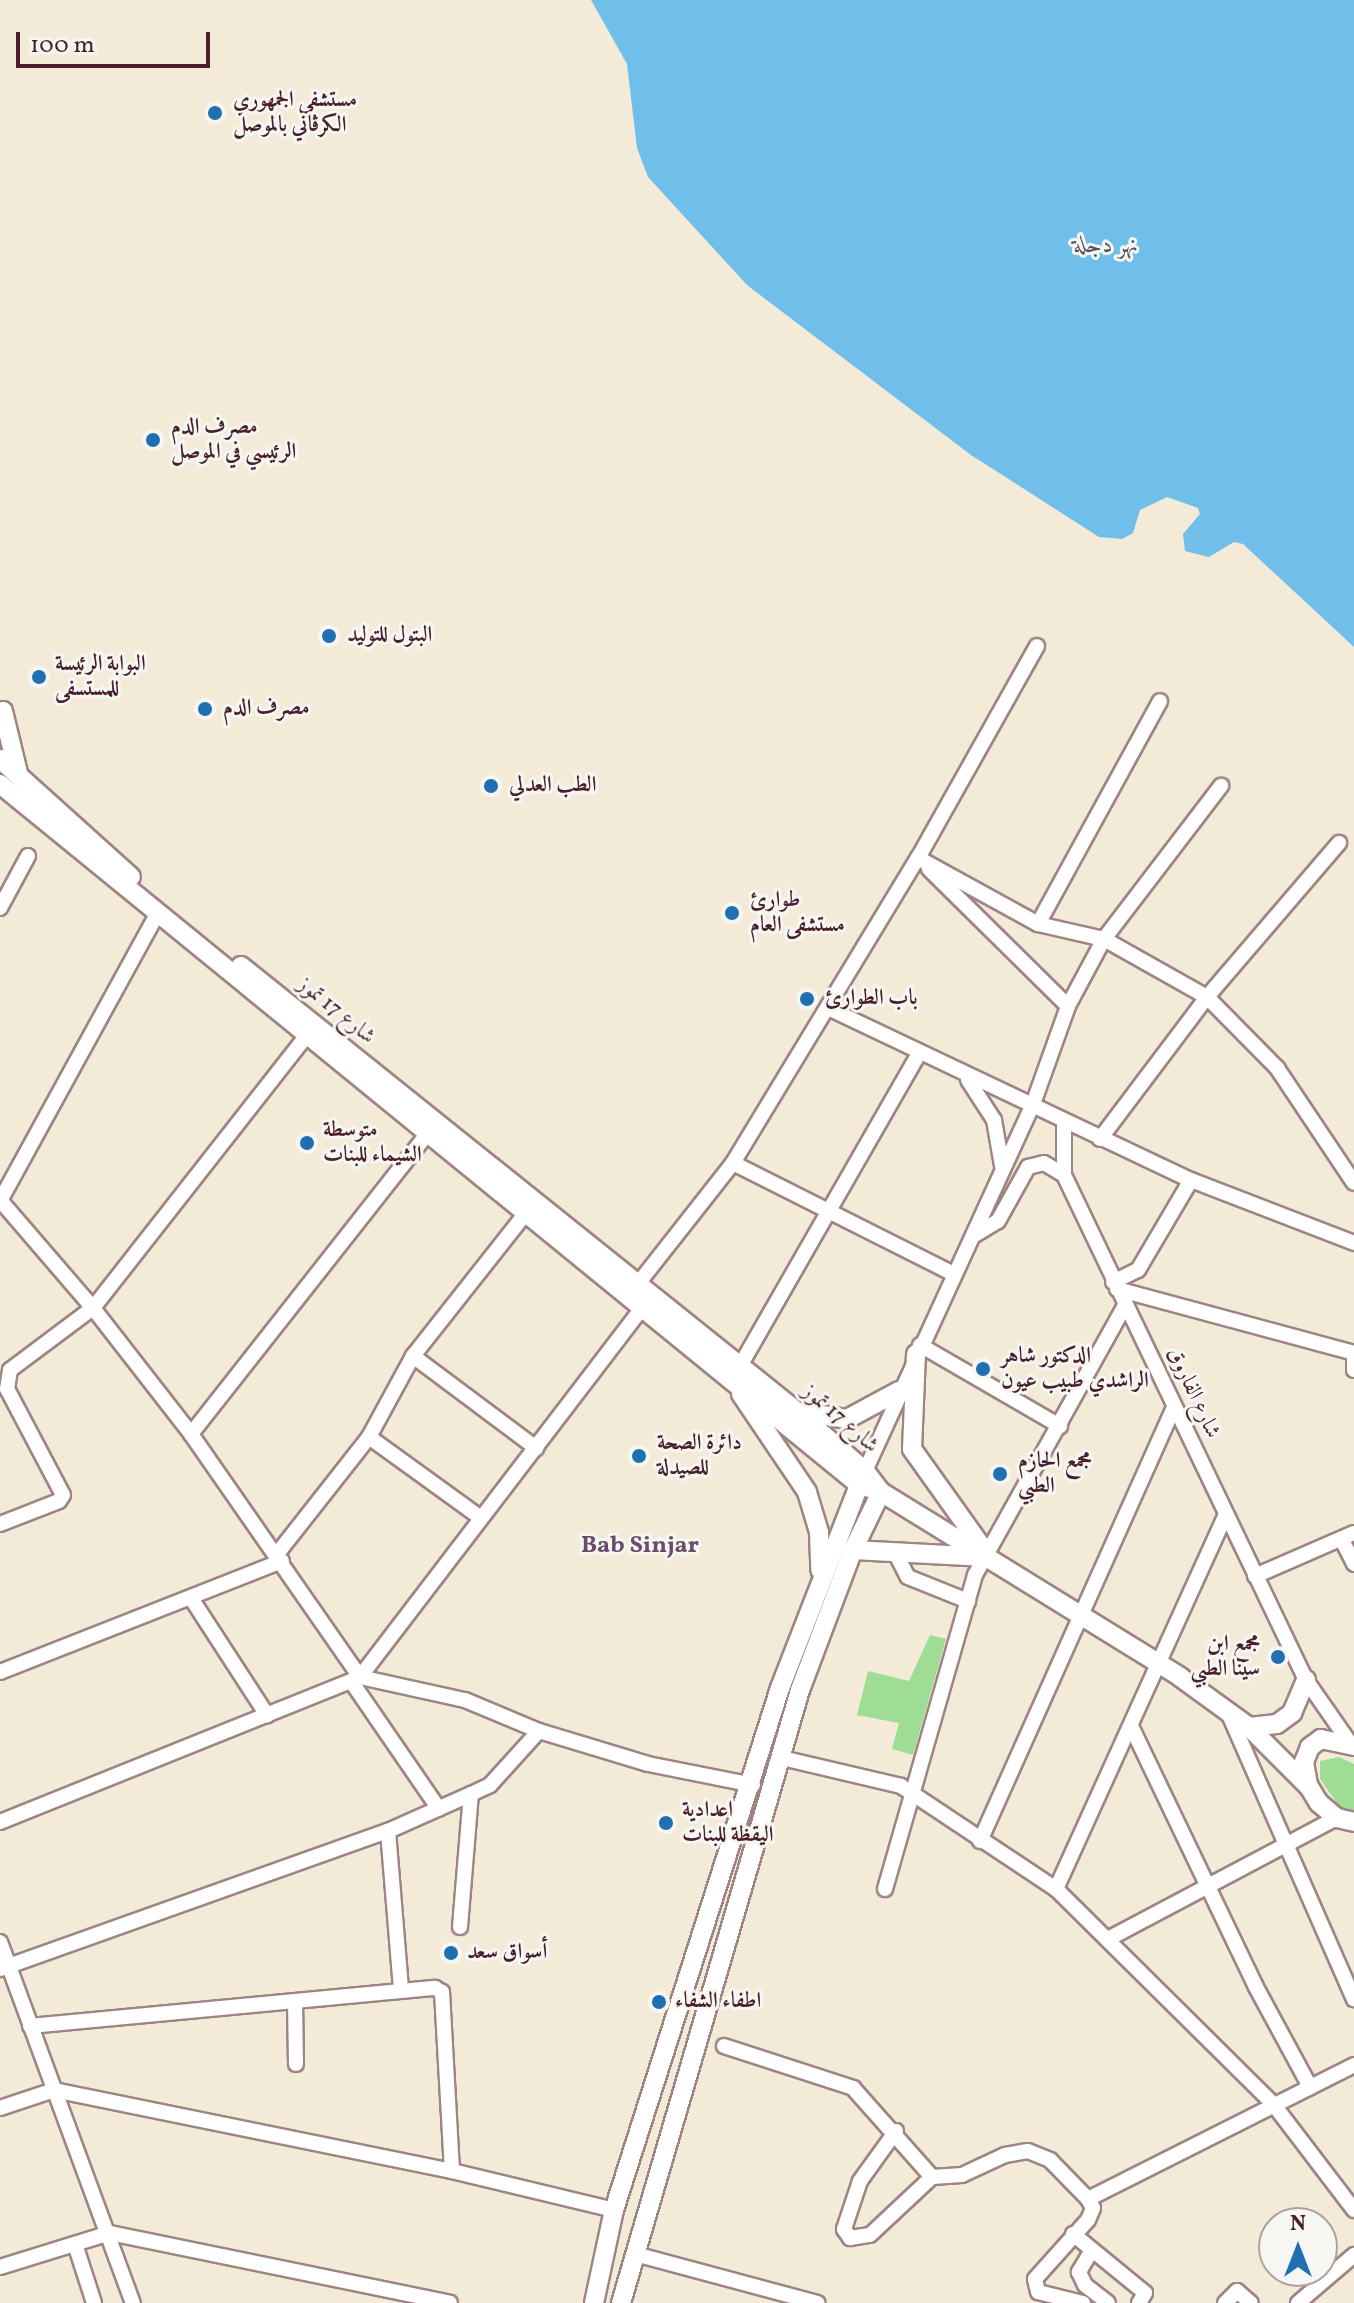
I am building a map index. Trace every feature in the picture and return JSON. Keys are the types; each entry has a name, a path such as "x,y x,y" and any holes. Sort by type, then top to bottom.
{"main road":[{"path":"3,711 19,775"},
{"name":"شارع 17 تموز","path":"0,759 134,880 637,1285 737,1374 861,1477 1157,1661 1249,1727 1309,1787"},
{"name":"شارع 17 تموز","path":"0,784 642,1308 737,1374 790,1406 861,1477"},
{"path":"918,1350 918,1390 910,1440 914,1456 959,1510 989,1558"},
{"path":"737,1374 807,1492 821,1548 819,1587"},
{"path":"790,1406 840,1420 875,1408 899,1391"},
{"path":"594,2303 614,2210 753,1785 800,1628 861,1477"},
{"path":"621,2303 800,1690 853,1550 881,1492"},
{"path":"853,1550 989,1558"},
{"path":"1249,1727 1285,1719 1298,1706 1306,1680"},
{"name":"شارع الفاروق","path":"1309,1787 1304,1762 1310,1747 1326,1738 1352,1744"},
{"path":"1309,1787 1346,1822"},
{"path":"657,2073 685,2082"}],"street":[{"path":"637,1285 733,1163 918,858 1037,646"},
{"path":"1038,924 1160,701"},
{"path":"861,1477 1033,1104 1068,1006 1104,939 1221,786"},
{"path":"1100,1139 1207,997 1339,843"},
{"path":"0,908 28,856"},
{"path":"918,858 1038,924 1104,939 1207,997 1277,1068 1354,1183"},
{"path":"918,858 1068,1006"},
{"path":"158,913 0,1201 93,1308 191,1434 280,1557 439,1809"},
{"path":"828,1008 965,1076 1033,1104 1064,1122 1191,1180 1354,1243"},
{"path":"0,1524 59,1501 63,1495 7,1389 7,1376 93,1308 306,1036"},
{"path":"737,1374 827,1210 919,1053"},
{"path":"965,1076 994,1120 1002,1172"},
{"path":"1064,1122 1064,1175"},
{"path":"191,1434 427,1134"},
{"path":"733,1163 954,1274"},
{"path":"973,1236 998,1221 1028,1167 1044,1163 1064,1175"},
{"name":"شارع الفاروق","path":"1064,1175 1225,1517 1306,1680 1352,1744"},
{"path":"1115,1286 1138,1270 1191,1180"},
{"path":"0,1672 191,1598 280,1557 369,1437 413,1356 525,1214"},
{"path":"1115,1286 1354,1354 1354,1370"},
{"path":"885,1889 975,1575 989,1558 1125,1306"},
{"path":"0,1822 356,1679 642,1308"},
{"path":"918,1350 1060,1426"},
{"path":"413,1356 536,1448"},
{"path":"980,1841 1174,1408"},
{"path":"369,1437 481,1518"},
{"path":"1056,1889 1225,1517"},
{"path":"1255,1576 1348,1536 1354,1564"},
{"path":"895,1552 908,1577 968,1601"},
{"path":"191,1598 267,1715"},
{"path":"356,1679 465,1700 539,1731 648,1764 753,1785"},
{"path":"1227,1710 1354,1999"},
{"path":"1131,1726 1210,1885 1256,1987 1310,2087"},
{"path":"4,1968 388,1831 439,1809 490,1785 539,1731"},
{"path":"782,1758 901,1786 912,1797 1056,1889 1274,2105 1354,2210"},
{"path":"460,1927 471,1794"},
{"path":"1108,1939 1286,1845 1346,1822"},
{"path":"388,1831 401,1989"},
{"path":"0,1942 4,1968 30,2026 110,2233 133,2303"},
{"path":"30,2026 428,1986 442,1992 452,2171"},
{"path":"295,2001 296,2064"},
{"path":"724,2046 853,2088 896,2131 932,2177"},
{"path":"1088,2199 1354,2065"},
{"path":"0,2108 54,2090 452,2171 614,2210"},
{"path":"896,2131 860,2181 844,2229 850,2238 859,2241 870,2235 932,2177 962,2175 1005,2155 1028,2151 1050,2160 1093,2208 1088,2220 1073,2234 1035,2285 1038,2292 1083,2303"},
{"path":"0,2267 110,2233 450,2303"},
{"path":"1073,2234 1145,2293 1139,2303"},
{"path":"75,2244 94,2303"},
{"path":"1092,2250 1079,2272 1085,2285 1108,2303"},
{"path":"635,2254 783,2298 818,2303"},
{"path":"1298,2303 1354,2255"},
{"path":"1225,2303 1237,2291 1251,2303"}],"green space":[{"path":"930,1635 946,1639 913,1755 892,1749 899,1723 857,1715 868,1671 909,1681"},
{"path":"1339,1757 1354,1764 1354,1815 1341,1809 1320,1779 1320,1761"}],"water":[{"name":"نهر دجلة","path":"591,0 1354,0 1354,647 1243,544 1234,542 1209,557 1185,551 1183,534 1200,514 1198,508 1167,497 1140,510 1133,533 1122,539 1099,537 971,455 747,285 648,177 637,148 627,64"}],"place":[{"name":"مستشفى الجمهوري الكرڤاني بالموصل","path":"215,113"},
{"name":"مصرف الدم الرئيسي في الموصل","path":"153,440"},
{"name":"البتول للتوليد","path":"329,636"},
{"name":"البوابة الرئيسة للمستسفى","path":"39,677"},
{"name":"مصرف الدم","path":"205,709"},
{"name":"الطب العدلي","path":"491,786"},
{"name":"طوارئ مستشفى العام","path":"732,913"},
{"name":"باب الطوارئ","path":"807,999"},
{"name":"متوسطة الشيماء للبنات","path":"307,1143"},
{"name":"الدكتور شاهر الراشدي طبيب عيون","path":"983,1369"},
{"name":"دائرة الصحة للصيدلة","path":"639,1456"},
{"name":"مجمع الحازم الطبي","path":"1000,1474"},
{"name":"مجمع ابن سينا الطبي","path":"1278,1657"},
{"name":"اعدادية اليقظة للبنات","path":"666,1823"},
{"name":"أسواق سعد","path":"451,1953"},
{"name":"اطفاء الشفاء","path":"659,2002"}],"district":[{"name":"Bab Sinjar","path":"640,1547"}]}
